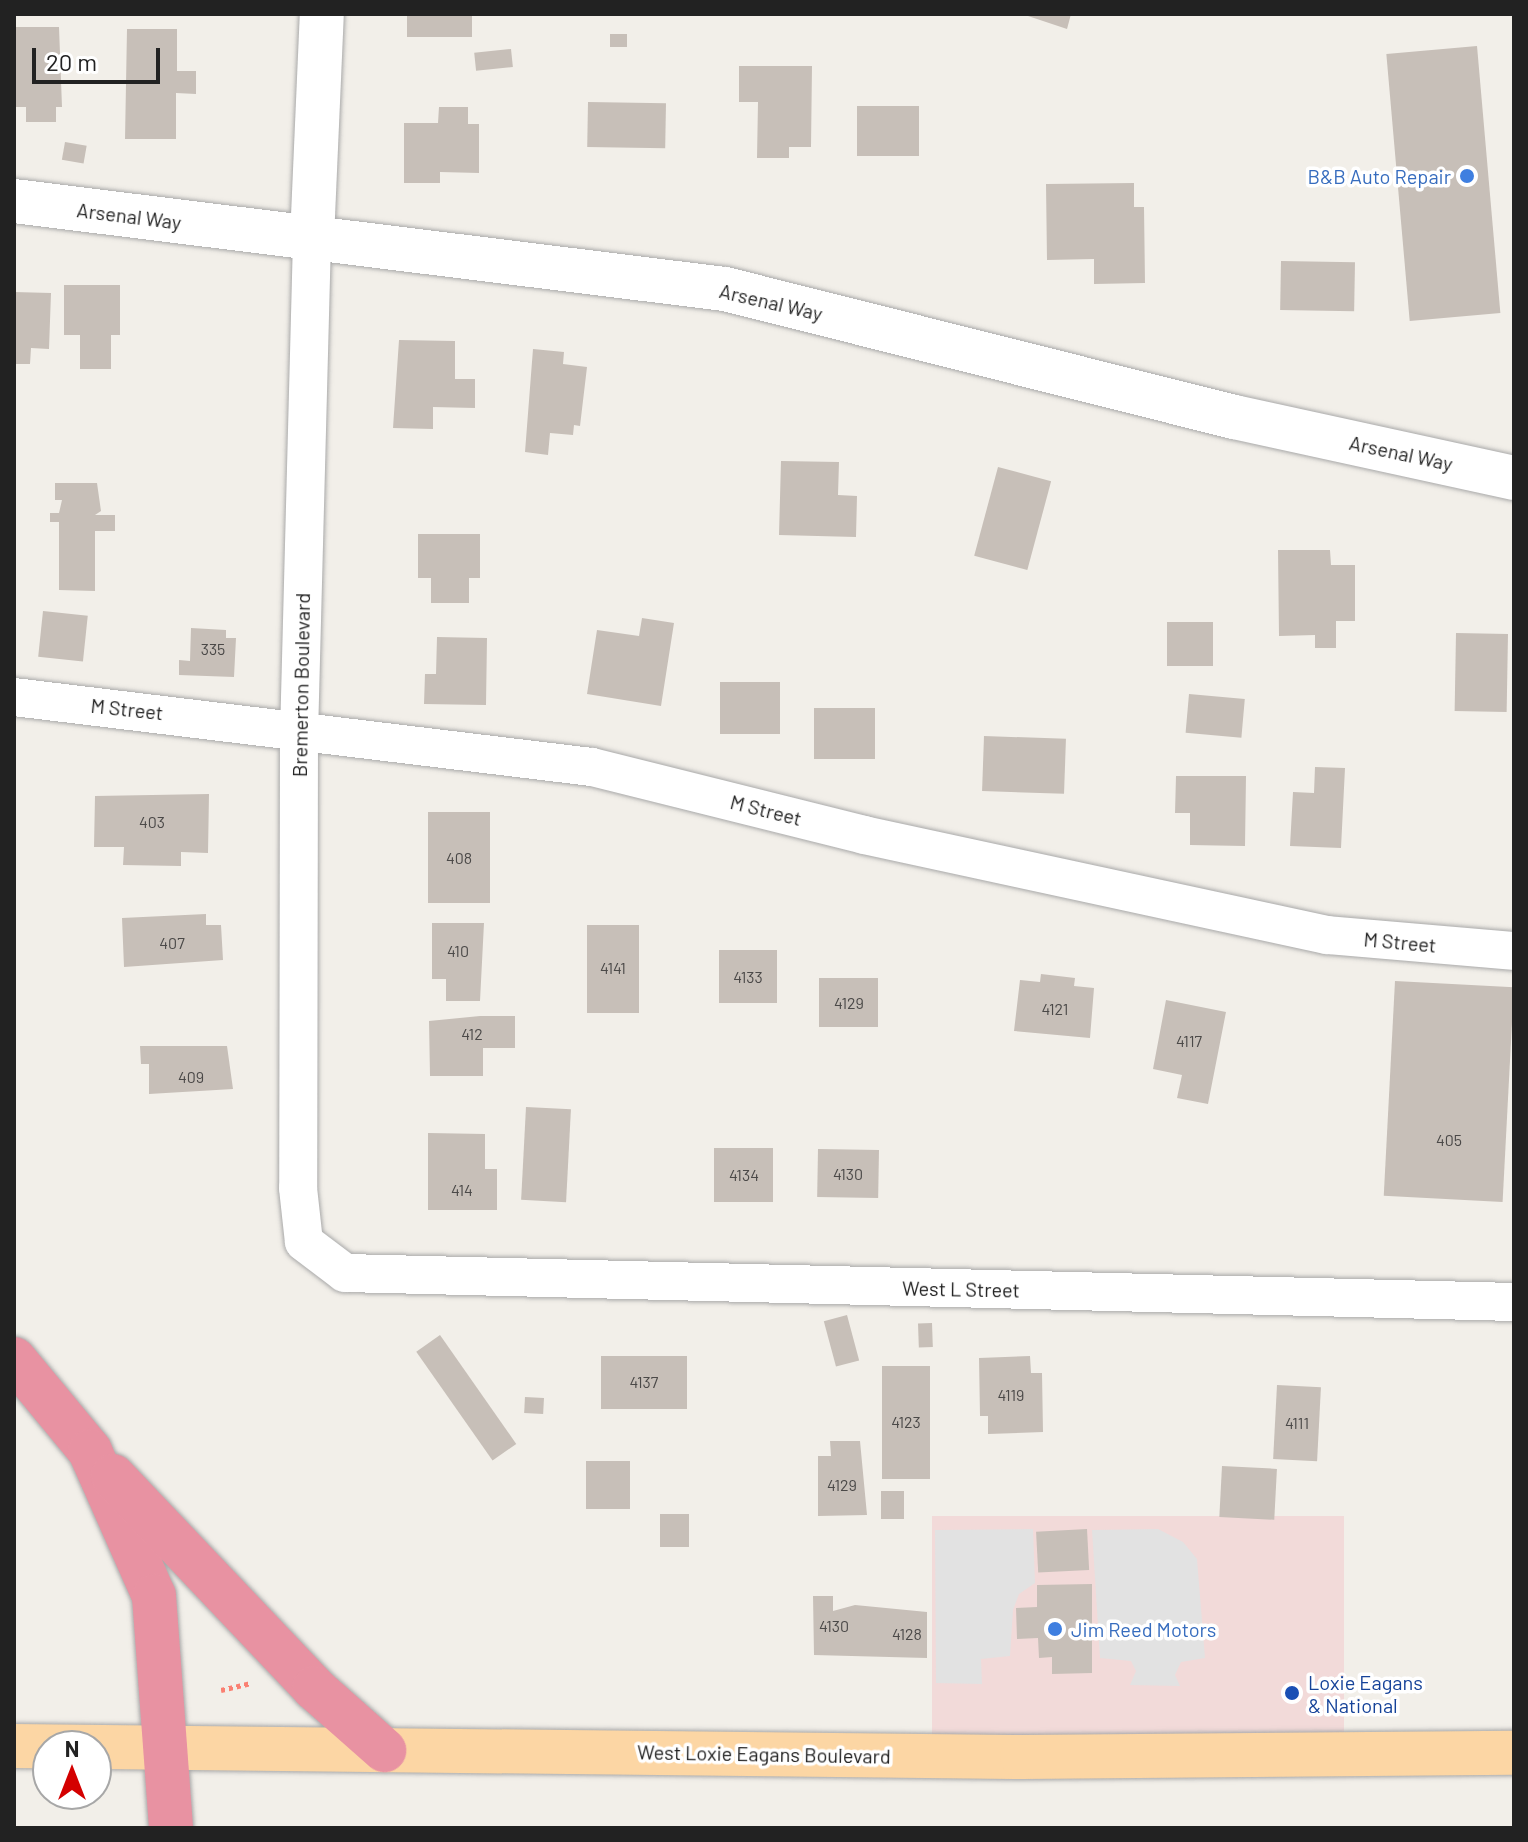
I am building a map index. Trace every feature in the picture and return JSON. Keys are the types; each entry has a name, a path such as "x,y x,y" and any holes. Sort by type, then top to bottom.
{"highway":[{"path":"14,1359 90,1451 314,1688 384,1750"},
{"path":"90,1451 154,1596 171,1828"}],"main road":[{"name":"West Loxie Eagans Boulevard","path":"14,1746 1022,1757 1514,1753"}],"street":[{"name":"Bremerton Boulevard","path":"322,14 312,239 299,731 298,1188 304,1242 345,1273 408,1275"},
{"name":"Arsenal Way","path":"14,201 725,289 1234,417 1514,478"},
{"name":"M Street","path":"14,697 592,767 864,835 1327,935 1514,951"},
{"name":"West L Street","path":"408,1275 1514,1302"}],"path":[{"path":"221,1690 263,1680"}],"shaded area":[{"path":"932,1516 1344,1516 1344,1739 932,1739"},
{"path":"1033,1529 1035,1583 1019,1594 1013,1610 1010,1656 981,1659 982,1684 936,1683 935,1530"},
{"path":"1158,1529 1183,1542 1197,1559 1205,1658 1181,1662 1175,1675 1180,1686 1130,1685 1136,1671 1131,1661 1100,1658 1092,1530"}],"building":[{"path":"407,14 472,14 472,37 407,37"},
{"path":"1022,14 1071,14 1067,29"},
{"path":"15,27 59,27 62,107 56,107 56,122 26,122 26,107 14,107"},
{"path":"127,29 177,29 177,71 196,71 196,94 176,93 176,139 125,139"},
{"path":"610,34 627,34 627,47 610,47"},
{"path":"1477,46 1500,313 1410,321 1386,54"},
{"path":"511,49 513,67 476,71 474,53"},
{"path":"739,66 812,66 811,147 789,147 789,158 757,158 758,102 739,102"},
{"path":"588,102 666,103 665,148 587,147"},
{"path":"857,106 919,106 919,156 857,156"},
{"path":"439,107 468,107 468,124 479,124 479,173 440,172 440,183 404,183 404,123 438,123"},
{"path":"65,142 87,146 84,164 62,160"},
{"path":"1134,183 1134,207 1144,207 1145,283 1094,284 1094,259 1047,260 1046,184"},
{"path":"1281,261 1355,262 1354,311 1280,310"},
{"path":"64,285 120,285 120,335 111,335 111,369 80,369 80,335 64,335"},
{"path":"14,292 51,293 49,349 31,348 30,364 14,364"},
{"path":"399,340 455,341 455,379 475,379 475,408 433,407 433,429 393,428"},
{"path":"533,349 564,352 563,364 587,367 580,426 574,425 573,435 550,433 548,455 525,452"},
{"path":"781,461 839,462 838,495 857,496 856,537 779,535"},
{"path":"998,467 1051,481 1027,570 974,556"},
{"path":"55,483 97,483 101,511 95,515 115,515 115,531 95,531 95,591 59,590 59,522 50,522 50,513 59,513 62,500 55,500"},
{"path":"418,534 480,534 480,578 469,578 469,603 431,603 431,578 418,578"},
{"path":"1278,550 1330,550 1331,565 1355,565 1355,621 1336,621 1336,648 1315,648 1315,635 1279,636"},
{"path":"43,611 88,616 83,661 38,657"},
{"path":"642,618 674,623 661,706 587,694 597,630 639,636"},
{"path":"1167,622 1213,622 1213,666 1167,666"},
{"path":"191,628 226,630 226,638 236,638 234,677 179,675 179,660 190,661"},
{"path":"1456,633 1508,634 1507,712 1455,711"},
{"path":"437,637 487,638 486,705 424,704 425,674 436,674"},
{"path":"720,682 780,682 780,734 720,734"},
{"path":"1189,694 1245,699 1241,738 1186,733"},
{"path":"814,708 875,708 875,759 814,759"},
{"path":"984,736 1066,739 1064,794 982,791"},
{"path":"1315,767 1345,768 1341,848 1290,846 1293,792 1314,793"},
{"path":"1176,776 1246,776 1245,846 1190,845 1190,813 1175,813"},
{"path":"209,794 208,853 181,852 181,866 123,865 124,847 94,847 95,796"},
{"path":"428,812 490,812 490,903 428,903"},
{"path":"206,914 206,925 221,925 223,960 124,967 122,918"},
{"path":"432,923 484,923 480,1001 446,1001 446,979 432,979"},
{"path":"587,925 639,925 639,1013 587,1013"},
{"path":"719,950 777,950 777,1003 719,1003"},
{"path":"1041,974 1075,978 1074,986 1094,988 1090,1038 1014,1031 1020,980 1040,982"},
{"path":"819,978 878,978 878,1027 819,1027"},
{"path":"1395,981 1514,987 1503,1202 1384,1196"},
{"path":"1166,1000 1226,1012 1208,1104 1177,1098 1182,1075 1153,1069"},
{"path":"515,1016 515,1048 483,1048 483,1076 430,1076 429,1021"},
{"path":"140,1046 227,1046 233,1089 149,1094 149,1064 141,1064"},
{"path":"526,1107 571,1109 566,1202 521,1200"},
{"path":"428,1133 485,1134 485,1169 497,1169 497,1210 428,1210"},
{"path":"714,1148 773,1148 773,1202 714,1202"},
{"path":"818,1149 879,1150 878,1198 817,1197"},
{"path":"847,1315 859,1360 836,1367 824,1321"},
{"path":"918,1323 932,1323 933,1347 919,1347"},
{"path":"440,1335 516,1444 493,1461 416,1352"},
{"path":"601,1356 687,1356 687,1409 601,1409"},
{"path":"1030,1356 1031,1373 1042,1373 1043,1432 988,1434 988,1416 980,1416 979,1358"},
{"path":"882,1366 930,1366 930,1479 882,1479"},
{"path":"1277,1385 1321,1387 1317,1461 1273,1459"},
{"path":"525,1397 544,1398 543,1414 524,1413"},
{"path":"830,1441 860,1441 867,1515 818,1516 818,1456 831,1456"},
{"path":"586,1461 630,1461 630,1509 586,1509"},
{"path":"1222,1466 1277,1469 1274,1520 1219,1517"},
{"path":"881,1491 904,1491 904,1519 881,1519"},
{"path":"660,1514 689,1514 689,1547 660,1547"},
{"path":"1087,1529 1089,1570 1038,1573 1036,1532"},
{"path":"1092,1584 1092,1673 1052,1674 1052,1657 1039,1658 1038,1638 1017,1639 1016,1608 1037,1607 1037,1585"},
{"path":"813,1596 833,1596 833,1611 855,1605 927,1612 927,1658 814,1655"}],"place":[{"name":"B&B Auto Repair","path":"1467,176"},
{"name":"Jim Reed Motors","path":"1055,1629"},
{"name":"Loxie Eagans & National","path":"1292,1693"}]}
